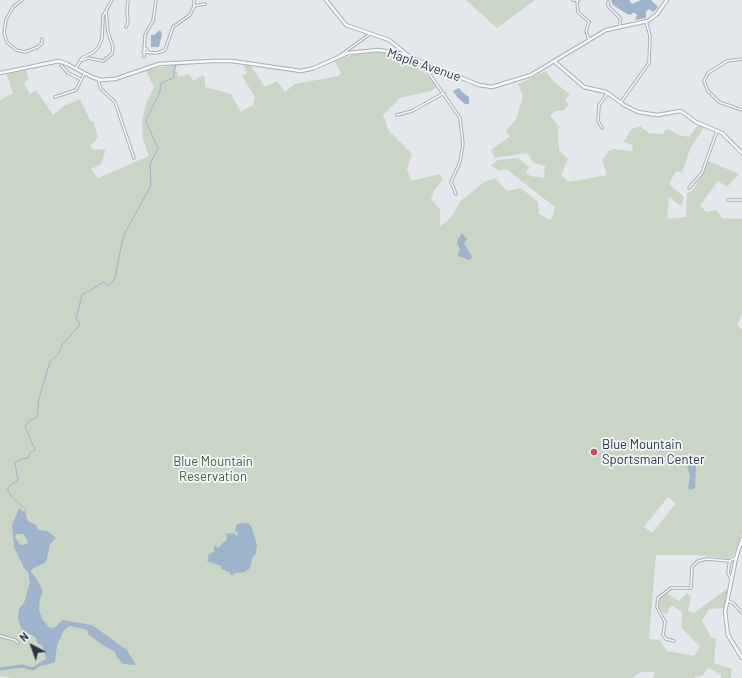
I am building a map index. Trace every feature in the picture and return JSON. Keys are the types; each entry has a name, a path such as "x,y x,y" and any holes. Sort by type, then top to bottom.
{"street":[{"path":"22,0 13,7 6,20 4,33 7,42 16,50 26,52 38,47 42,43 42,39"},
{"path":"76,69 82,58 94,52 99,46 102,38 102,19 112,0"},
{"path":"126,27 128,22 128,0"},
{"path":"144,57 143,52 146,32 153,21 156,0"},
{"path":"143,52 157,53 165,50 173,27 189,16 194,6 194,0"},
{"path":"326,0 344,23 393,42 428,72 458,112 461,121 463,142 460,162 451,182 456,194"},
{"path":"573,0 578,1 578,12 589,22 586,34 589,40"},
{"name":"Maple Avenue","path":"0,73 56,61 63,62 84,74 98,79 114,79 159,64 212,61 232,61 301,72 353,52 386,50 487,87 498,86 525,77 555,62 606,30 646,21 657,14 667,0"},
{"path":"608,2 608,6 620,18 620,26"},
{"path":"194,6 205,4"},
{"path":"80,61 91,58 103,61 112,54 113,48 108,32 106,11"},
{"path":"620,102 649,64 650,36 646,21"},
{"path":"338,57 370,34"},
{"path":"144,47 150,53"},
{"path":"742,59 727,61 712,69 705,76 704,82 708,91 719,102 742,110"},
{"path":"555,62 584,87 600,89 638,112 653,115 681,111 696,122 725,136 742,153"},
{"path":"61,65 68,73 81,79"},
{"path":"55,97 76,90 84,74"},
{"path":"98,79 101,89 115,102 125,136 134,158"},
{"path":"397,115 412,111 444,93"},
{"path":"602,128 598,121 599,105 608,93"},
{"path":"689,188 702,173 717,131"},
{"path":"728,200 742,200"},
{"path":"742,539 731,578 725,612 727,631 742,658"},
{"path":"674,641 666,639 663,636 666,622 657,607 658,598 672,588 691,588 692,567 698,560 707,559 730,561 736,558"},
{"path":"730,561 728,573 731,578"},
{"path":"726,600 733,603 742,613"},
{"path":"0,636 15,640 18,643"}],"green space":[{"path":"466,0 535,0 497,28"},
{"name":"Blue Mountain Reservation","path":"374,52 401,56 430,77 438,86 431,91 400,98 383,115 389,131 412,154 407,169 411,181 440,174 443,179 434,191 431,199 440,209 440,226 451,218 460,202 484,182 495,178 507,191 521,188 538,202 539,214 551,220 555,207 506,169 499,171 491,165 498,160 518,158 529,167 526,172 530,176 544,178 545,166 534,163 527,153 495,158 491,150 510,136 506,131 516,119 523,96 518,84 546,71 554,82 570,94 565,100 569,104 563,111 555,111 550,116 560,128 556,127 558,129 559,150 568,159 561,175 569,182 607,175 602,160 609,151 614,149 632,151 633,145 623,142 632,129 640,126 649,133 664,134 664,130 669,129 678,135 689,137 698,125 704,127 690,149 682,173 676,171 669,184 684,197 681,206 669,197 667,217 669,219 686,217 687,193 692,191 701,177 708,161 739,174 727,187 718,181 700,206 707,212 716,210 722,218 742,219 742,315 737,324 742,330 742,533 733,556 729,559 697,555 656,555 649,639 660,640 667,651 694,656 700,647 681,627 682,612 671,605 667,614 661,611 659,600 667,593 679,601 687,593 691,597 688,611 694,613 728,588 724,608 709,609 702,621 711,637 716,639 714,663 732,669 731,678 721,678 721,674 708,668 702,676 696,676 694,678 653,678 655,672 640,672 633,678 11,678 0,676 0,100 13,93 6,73 25,69 29,79 24,83 30,94 36,90 53,115 64,106 80,99 91,122 93,120 98,137 90,146 93,150 106,149 101,164 91,169 98,178 149,156 143,140 142,121 146,103 154,87 145,69 177,65 175,72 178,72 178,77 189,74 193,81 202,75 205,78 205,87 231,94 241,112 253,105 255,97 242,76 247,73 244,66 250,65 265,87 277,81 285,92 295,84 338,76 341,73 334,60 357,54","holes":["668,497 676,503 652,533 644,527"]}],"water":[{"path":"611,0 629,0 632,4 641,0 651,0 658,7 653,12 649,9 646,11 646,18 635,20 637,15 635,13 632,13 631,15 627,14 613,5"},
{"path":"160,30 162,34 159,47 151,47 151,35 154,35"},
{"path":"459,88 469,97 469,104 465,104 453,91"},
{"path":"462,233 467,239 464,243 472,258 469,260 458,256 460,249 457,243"},
{"path":"690,464 696,466 695,488 690,490 688,488 690,476 687,466"},
{"path":"19,508 24,512 28,521 36,525 38,530 47,531 56,538 50,544 46,562 32,569 31,572 37,579 43,592 40,598 39,609 42,619 50,628 56,627 62,620 92,625 127,650 136,665 123,664 116,656 115,652 88,634 87,630 70,626 64,630 57,645 55,662 42,666 41,662 46,659 42,645 38,644 35,637 22,630 18,619 19,609 24,603 30,582 28,572 24,568 14,547 12,525","holes":["16,534 23,534 28,541 27,544 20,545 15,537"]},
{"path":"248,523 251,526 257,545 256,553 253,557 250,568 245,572 235,573 232,576 229,572 221,569 221,566 207,561 209,554 214,552 214,545 218,548 227,539 226,534 233,533 237,536 238,532 235,531 237,524"}],"waterway":[{"path":"26,519 25,509 11,496 8,491 8,487 18,480 15,463 21,459 28,458 30,453 35,450 25,426 29,421 37,417 39,398 50,362 59,353 62,345 80,325 76,318 82,295 104,282 109,286 115,278 123,237 151,185 150,164 158,149 146,121 160,91 161,83 173,78 176,63"},
{"path":"0,669 22,666 33,669 42,663"}],"place":[{"name":"Blue Mountain Sportsman Center","path":"594,452"}]}
